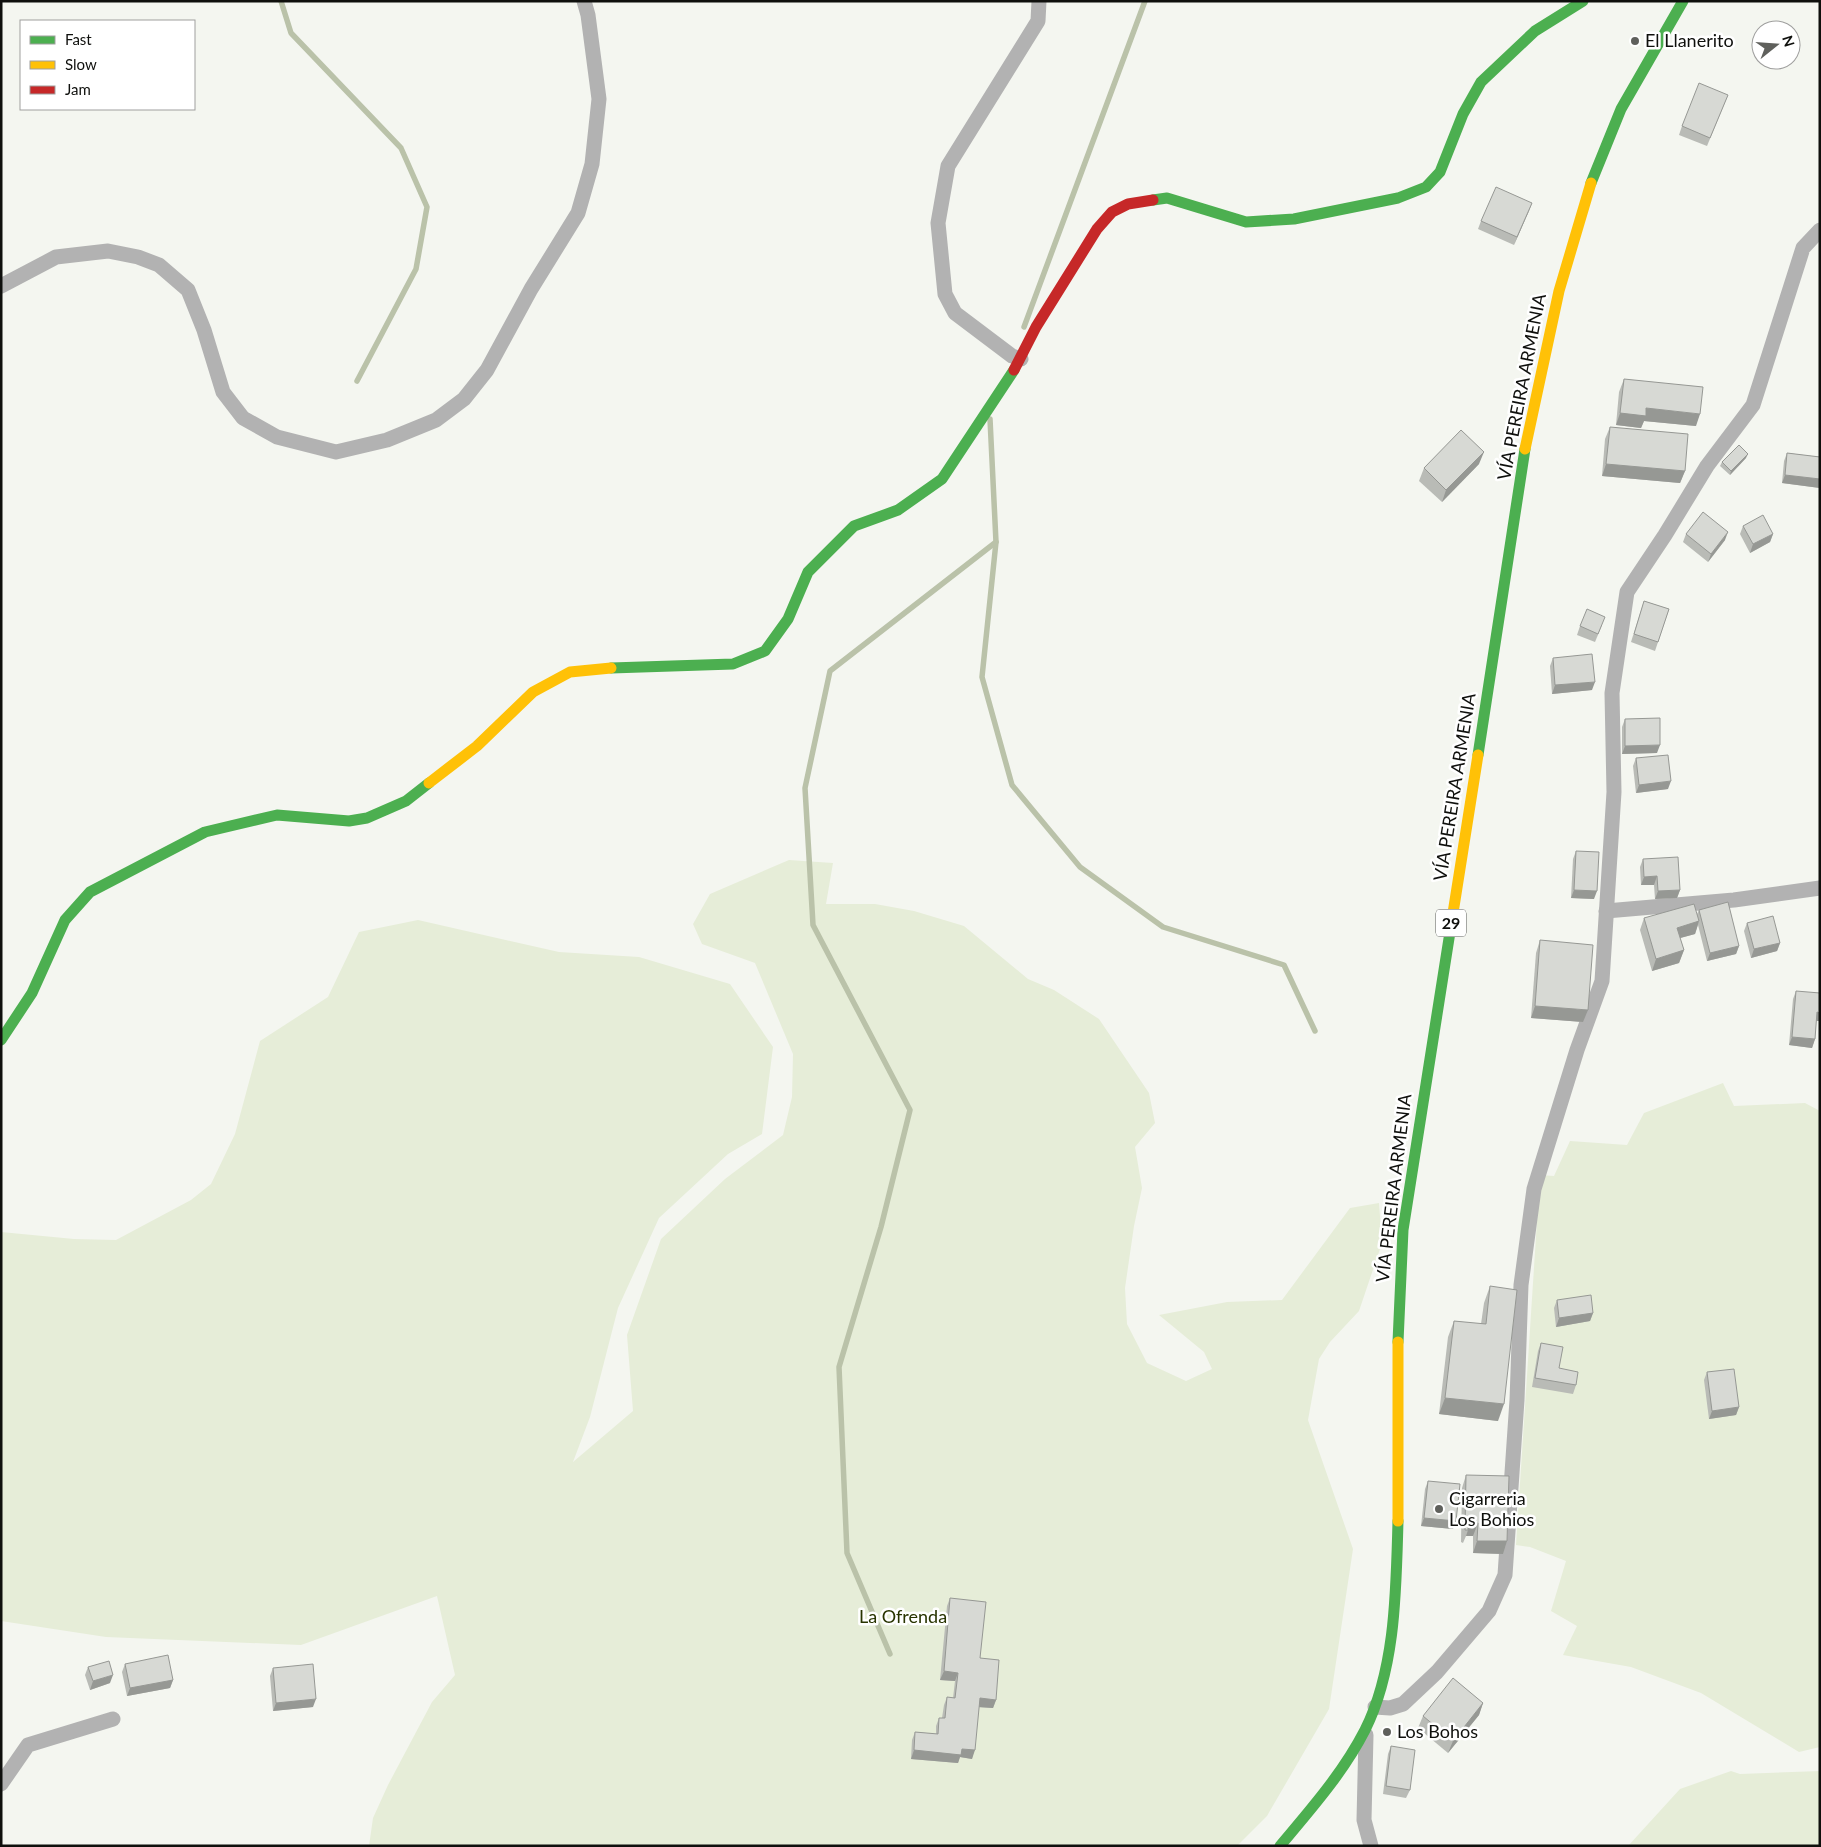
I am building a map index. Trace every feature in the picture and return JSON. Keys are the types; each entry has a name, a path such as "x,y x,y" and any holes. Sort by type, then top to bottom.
{"street":[{"path":"1,286 56,257 108,251 138,257 159,265 188,290 204,330 223,392 243,418 277,437 336,452 387,440 436,420 464,399 487,370 531,289 578,213 592,164 599,99 588,16 584,1"},
{"path":"1021,359 1012,356 955,313 945,294 938,222 948,166 1038,21 1039,1"},
{"path":"1,1040 32,994 64,920 90,892 205,832 277,815 349,820 367,818 406,801 477,746 533,692 570,672 623,667 734,664 764,651 788,619 808,572 854,526 898,510 942,479 1021,359 1036,327 1096,229 1112,212 1128,204 1167,198 1246,222 1294,219 1398,198 1426,186 1440,172 1463,114 1481,82 1535,31 1583,1"},
{"name":"VÍA PEREIRA ARMENIA","path":"1280,1846 1331,1784 1366,1728 1375,1707 1389,1644 1396,1566 1397,1305 1403,1230 1513,527 1541,363 1568,257 1605,144 1641,71 1683,1"},
{"path":"1375,1707 1390,1708 1403,1704 1437,1672 1489,1611 1505,1575 1521,1285 1534,1189 1602,981 1614,792 1612,693 1627,592 1665,535 1707,466 1753,405 1803,248 1820,230"},
{"path":"1606,911 1734,900 1820,888"},
{"path":"1,1784 28,1745 113,1719"},
{"path":"1366,1728 1364,1820 1371,1846"}],"green space":[{"name":"La Ofrenda","path":"789,860 833,863 826,904 875,904 914,911 964,926 1028,979 1054,990 1099,1019 1149,1093 1155,1123 1135,1147 1142,1188 1134,1226 1125,1288 1127,1324 1147,1363 1186,1381 1212,1369 1204,1352 1159,1315 1227,1302 1282,1300 1350,1208 1379,1203 1382,1243 1359,1311 1330,1342 1319,1359 1308,1420 1353,1549 1329,1709 1267,1816 1237,1846 369,1846 373,1818 388,1785 432,1702 455,1675 437,1596 301,1645 106,1637 1,1621 1,1232 74,1239 116,1240 191,1200 211,1184 235,1134 260,1041 328,997 359,932 418,920 559,952 639,957 730,984 773,1047 762,1134 728,1154 659,1218 618,1308 590,1417 573,1462 633,1411 627,1335 661,1239 725,1179 783,1135 792,1097 793,1054 755,963 702,944 693,924 710,894"},
{"path":"1723,1083 1734,1106 1805,1103 1820,1111 1820,1747 1799,1752 1701,1693 1631,1667 1563,1655 1577,1626 1551,1611 1566,1561 1530,1547 1516,1545 1540,1175 1554,1176 1570,1141 1627,1145 1644,1113"},
{"path":"1731,1771 1740,1774 1820,1771 1820,1846 1628,1846 1680,1789"}],"building":[{"path":"1699,83 1728,95 1710,138 1682,126"},
{"path":"1496,187 1532,203 1517,237 1481,221"},
{"path":"1624,379 1703,387 1700,414 1646,408 1646,416 1620,413"},
{"path":"1610,427 1688,434 1685,471 1606,464"},
{"path":"1461,430 1484,452 1446,490 1424,468"},
{"path":"1739,445 1748,454 1731,471 1722,462"},
{"path":"1787,453 1820,457 1820,479 1785,475"},
{"path":"1703,512 1728,532 1711,554 1686,534"},
{"path":"1763,515 1773,534 1753,544 1743,526"},
{"path":"1644,601 1669,609 1658,642 1634,634"},
{"path":"1587,609 1605,617 1598,634 1580,626"},
{"path":"1592,654 1595,682 1555,685 1553,658"},
{"path":"1660,718 1660,745 1625,746 1625,719"},
{"path":"1668,755 1671,781 1639,785 1636,758"},
{"path":"1576,851 1599,852 1597,891 1574,890"},
{"path":"1678,857 1680,890 1658,891 1657,876 1644,877 1643,859"},
{"path":"1728,902 1739,946 1710,953 1699,910"},
{"path":"1694,904 1699,921 1677,928 1684,950 1656,959 1644,918"},
{"path":"1773,916 1780,943 1754,949 1747,923"},
{"path":"1540,940 1593,945 1588,1010 1535,1006"},
{"path":"1796,991 1820,993 1820,1013 1817,1012 1815,1039 1792,1037"},
{"path":"1490,1286 1517,1290 1504,1404 1445,1398 1454,1321 1486,1324"},
{"path":"1591,1295 1593,1313 1559,1318 1557,1300"},
{"path":"1541,1343 1563,1347 1559,1368 1578,1372 1576,1385 1535,1378"},
{"path":"1734,1369 1739,1407 1712,1411 1707,1372"},
{"path":"1466,1475 1509,1476 1507,1541 1477,1541 1478,1523 1468,1523 1468,1530 1465,1530"},
{"name":"Cigarreria Los Bohios","path":"1428,1481 1460,1484 1456,1521 1424,1518"},
{"path":"950,1598 986,1602 980,1658 999,1660 996,1700 980,1698 975,1750 962,1749 961,1755 914,1750 915,1732 938,1734 939,1718 945,1718 947,1697 955,1698 958,1673 944,1671"},
{"path":"168,1655 173,1680 130,1688 125,1664"},
{"path":"109,1661 113,1675 93,1681 88,1667"},
{"path":"313,1664 316,1699 276,1703 273,1668"},
{"path":"1453,1678 1483,1703 1453,1741 1423,1716"},
{"path":"1391,1746 1415,1750 1410,1790 1386,1786"}],"waterway":[{"path":"281,1 291,33 401,148 427,207 416,269 357,381"},
{"path":"1024,327 1145,1"},
{"path":"990,419 996,542 982,677 1012,785 1080,867 1163,927 1284,965 1315,1031"},
{"path":"890,1654 847,1553 839,1367 881,1227 910,1110 813,925 805,788 830,671 996,542"}],"traffic: fast":[{"path":"1153,200 1167,198 1246,222 1294,219 1398,198 1426,187 1440,172 1463,114 1481,82 1535,31 1583,1"},
{"path":"1591,183 1621,109 1683,1"},
{"path":"611,668 733,664 765,651 788,619 808,572 854,526 898,510 942,479 1014,370"},
{"path":"1478,755 1525,449"},
{"path":"1,1040 32,993 65,920 90,892 205,832 277,815 349,821 367,818 406,801 429,783"},
{"path":"1398,1342 1403,1230 1453,913"},
{"path":"1280,1846 1347,1761 1365,1730 1375,1706 1389,1655 1395,1601 1398,1521"}],"traffic: slow":[{"path":"1525,449 1559,291 1591,183"},
{"path":"429,783 477,746 533,692 570,672 611,668"},
{"path":"1453,913 1478,755"},
{"path":"1398,1342 1398,1521"}],"traffic: jam":[{"path":"1014,370 1036,327 1097,229 1112,212 1128,204 1153,200"}],"place":[{"name":"El Llanerito","path":"1635,41"},
{"name":"Cigarreria Los Bohios","path":"1439,1509"},
{"name":"Los Bohos","path":"1387,1732"}]}
